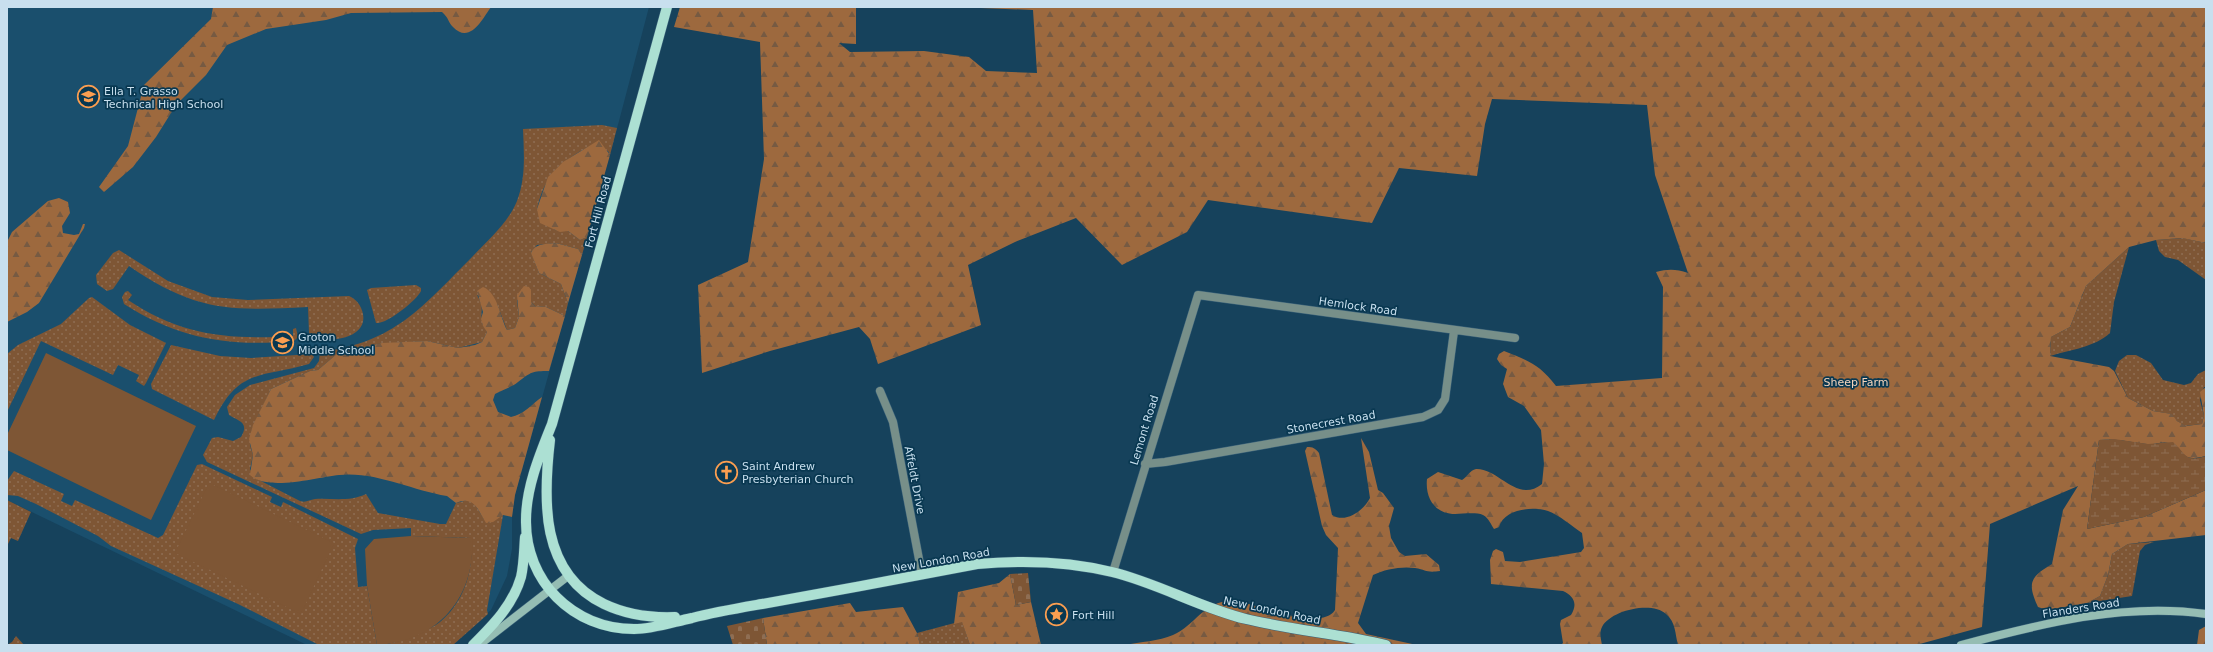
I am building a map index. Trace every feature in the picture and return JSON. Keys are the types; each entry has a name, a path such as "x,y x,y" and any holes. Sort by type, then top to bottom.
{"main road":[{"name":"Fort Hill Road","path":"667,7 552,424 536,467 526,521 533,559 539,574 550,590 562,604 598,624 614,628 647,628 708,614"},
{"name":"Fort Hill Road","path":"552,424 546,470 546,510 554,545 568,576 582,591 624,612 659,618 708,614"},
{"path":"473,645 501,615 518,586 522,570 526,521"},
{"name":"New London Road","path":"708,614 977,564 1006,562 1079,565 1113,572 1216,610 1246,619 1386,645"}],"street":[{"name":"Hemlock Road","path":"1198,295 1454,331 1515,338"},
{"name":"Lemont Road","path":"1113,572 1198,295"},
{"name":"Stonecrest Road","path":"1145,464 1172,461 1423,417 1438,410 1445,399 1454,331"},
{"name":"Affeldt Drive","path":"880,391 893,422 922,575"},
{"path":"479,645 568,576"},
{"name":"Flanders Road","path":"1961,645 2064,620 2121,613 2160,611 2206,614"}],"shaded area":[{"name":"Groton Middle School","path":"7,7 649,7 619,121 515,495 512,517 512,549 507,576 491,610 452,645 307,645 9,501 7,506"}],"green space":[{"path":"213,7 491,7 475,28 465,33 459,32 453,27 442,12 351,13 326,20 266,29 227,45 206,75 176,105 156,137 133,167 104,192 99,187 128,146 144,85 211,19"},
{"name":"Sheep Farm","path":"680,7 856,7 856,44 839,43 850,52 924,51 969,57 986,71 1037,73 1033,10 956,7 2206,7 2206,243 2182,238 2156,240 2129,247 2086,286 2070,327 2051,337 2050,356 2109,367 2114,371 2128,398 2153,411 2172,414 2177,421 2186,426 2202,424 2204,416 2200,392 2206,387 2205,456 2190,458 2182,453 2174,444 2150,444 2117,440 2099,440 2087,529 2144,517 2206,490 2206,535 2128,544 2112,554 2108,575 2100,596 2087,603 2047,610 2038,607 2032,592 2033,581 2039,573 2052,564 2063,510 2078,486 1990,524 1982,627 1916,645 1678,645 1675,628 1669,617 1660,610 1642,608 1623,612 1607,621 1602,627 1600,636 1602,645 1561,645 1563,643 1560,624 1561,620 1571,615 1574,607 1574,601 1570,595 1563,591 1491,584 1490,560 1493,551 1496,549 1503,552 1505,561 1520,562 1581,552 1584,548 1582,533 1557,515 1542,510 1519,510 1507,516 1499,527 1494,529 1483,515 1473,513 1455,514 1442,511 1433,504 1430,498 1427,479 1438,472 1462,480 1476,469 1484,470 1516,488 1524,490 1533,489 1542,484 1544,464 1541,430 1524,406 1508,397 1503,384 1507,369 1501,365 1497,359 1499,354 1504,351 1539,368 1556,386 1662,378 1663,287 1656,272 1672,270 1688,273 1655,175 1647,105 1492,99 1485,124 1477,176 1399,168 1372,223 1208,200 1187,232 1122,265 1076,218 1015,242 968,265 981,325 878,364 870,339 859,327 770,351 702,373 698,285 748,262 764,159 760,42 674,27"},
{"path":"602,125 617,128 610,155 608,151 590,146 579,152 555,170 544,187 540,197 537,209 555,230 568,231 580,240 587,237 582,255 578,249 556,243 537,245 531,252 539,273 561,284 568,303 565,316 546,307 535,306 531,302 530,295 517,300 519,317 515,328 507,330 497,304 477,295 482,306 482,323 487,332 482,342 458,348 427,341 377,344 338,353 318,370 310,371 271,389 252,429 250,445 253,455 250,469 255,478 302,502 315,499 347,499 366,494 378,513 440,524 446,524 456,503 468,500 474,503 484,519 503,515 487,610 488,614 453,645 377,645 393,643 408,638 435,625 449,614 462,594 466,584 471,561 471,538 411,536 411,528 373,530 361,534 207,462 203,455 212,438 218,437 233,441 241,437 244,425 229,415 227,407 235,395 250,385 314,368 319,361 320,352 346,347 369,340 388,331 406,319 439,291 492,237 513,209 522,184 524,157 523,129"},
{"path":"599,140 610,155 587,237 580,240 568,231 560,232 540,223 537,209 548,177 563,162"},
{"path":"59,198 68,202 70,213 62,226 63,233 74,235 79,234 83,224 85,224 84,228 39,303 27,312 7,322 7,242 12,232 48,201"},
{"path":"2183,238 2206,243 2206,280 2178,260 2165,257 2159,251 2156,240"},
{"path":"556,243 578,249 582,255 568,303 561,284 539,273 531,253 535,247"},
{"path":"2129,247 2114,302 2110,333 2104,338 2090,345 2050,356 2051,337 2070,327 2086,286"},
{"path":"119,250 168,281 212,297 248,300 349,296 358,302 361,307 363,312 363,323 356,332 347,337 329,340 312,340 309,333 308,307 257,309 214,305 174,292 129,266 113,289 107,291 97,284 96,275 113,253"},
{"path":"416,285 421,288 421,291 414,300 394,316 381,323 376,323 367,290 371,288"},
{"path":"524,286 529,287 531,290 531,302 535,306 546,307 565,316 549,371 539,371 529,374 513,385 495,394 493,400 498,412 511,417 523,412 542,397 515,495 512,517 503,515 493,522 486,523 478,509 471,502 462,501 456,503 447,496 380,478 339,475 280,483 258,480 250,475 253,455 249,439 253,425 271,389 310,371 318,370 338,353 382,343 427,341 458,348 475,345 482,342 487,332 481,319 483,312 477,291 483,287 492,294 507,330 515,328 519,317 517,295"},
{"path":"128,291 132,295 128,300 148,312 187,328 228,336 270,337 293,336 293,329 296,328 298,337 294,341 248,343 205,338 185,333 144,316 124,304 122,297 125,292"},
{"path":"92,297 130,325 166,343 144,386 136,381 139,375 118,365 113,375 41,341 7,412 7,354 18,345 61,324 89,298"},
{"path":"171,345 220,356 251,358 312,354 314,357 309,364 264,374 242,383 232,391 223,403 214,420 152,389 151,384"},
{"path":"46,353 196,426 151,520 7,450 7,435"},
{"path":"2127,355 2136,355 2151,363 2163,380 2184,385 2191,383 2198,374 2206,370 2206,387 2204,387 2200,400 2204,416 2202,424 2185,426 2177,421 2171,414 2153,411 2128,398 2115,371 2119,361"},
{"path":"1361,438 1369,452 1378,490 1383,493 1394,508 1389,526 1391,538 1399,552 1405,556 1426,554 1439,565 1440,571 1435,572 1405,567 1388,570 1373,575 1358,623 1366,634 1417,645 1125,645 1156,640 1173,635 1181,631 1207,609 1215,604 1223,602 1233,601 1243,603 1302,618 1327,616 1335,610 1338,548 1326,535 1322,526 1305,451 1307,447 1311,447 1319,453 1332,515 1343,518 1349,517 1364,507 1370,498"},
{"path":"2114,439 2148,444 2173,442 2189,458 2206,456 2206,490 2144,517 2087,529 2099,440"},
{"path":"202,464 272,497 270,502 281,507 283,502 358,539 355,548 358,587 367,586 377,645 319,645 238,604 111,546 98,536 36,504 18,496 7,495 7,481 14,471 64,494 61,501 72,506 75,500 158,538 163,535 197,465"},
{"path":"209,483 334,543 301,614 175,553"},
{"path":"7,500 31,512 18,541 11,538 7,546"},
{"path":"411,536 472,538 472,560 467,580 460,597 448,613 434,626 418,635 398,642 377,645 367,586 365,549 374,539"},
{"path":"2154,542 2145,545 2140,551 2132,596 2087,603 2100,596 2108,575 2112,554 2128,544"},
{"path":"1028,573 1031,602 1016,605 1010,574"},
{"path":"1010,574 1016,605 1031,602 1041,645 970,645 962,622 954,624 958,592 999,583"},
{"path":"850,603 856,612 903,607 917,633 920,645 767,645 763,618"},
{"path":"763,618 767,645 733,645 727,626"},
{"path":"962,621 970,645 920,645 917,633"},
{"path":"2206,626 2206,645 2197,645 2199,630"},
{"path":"16,636 24,645 7,645 12,642"}],"place":[{"name":"Ella T. Grasso Technical High School","path":"88,97"},
{"name":"Groton Middle School","path":"282,343"},
{"name":"Saint Andrew Presbyterian Church","path":"727,472"},
{"name":"Fort Hill","path":"1056,615"}]}
